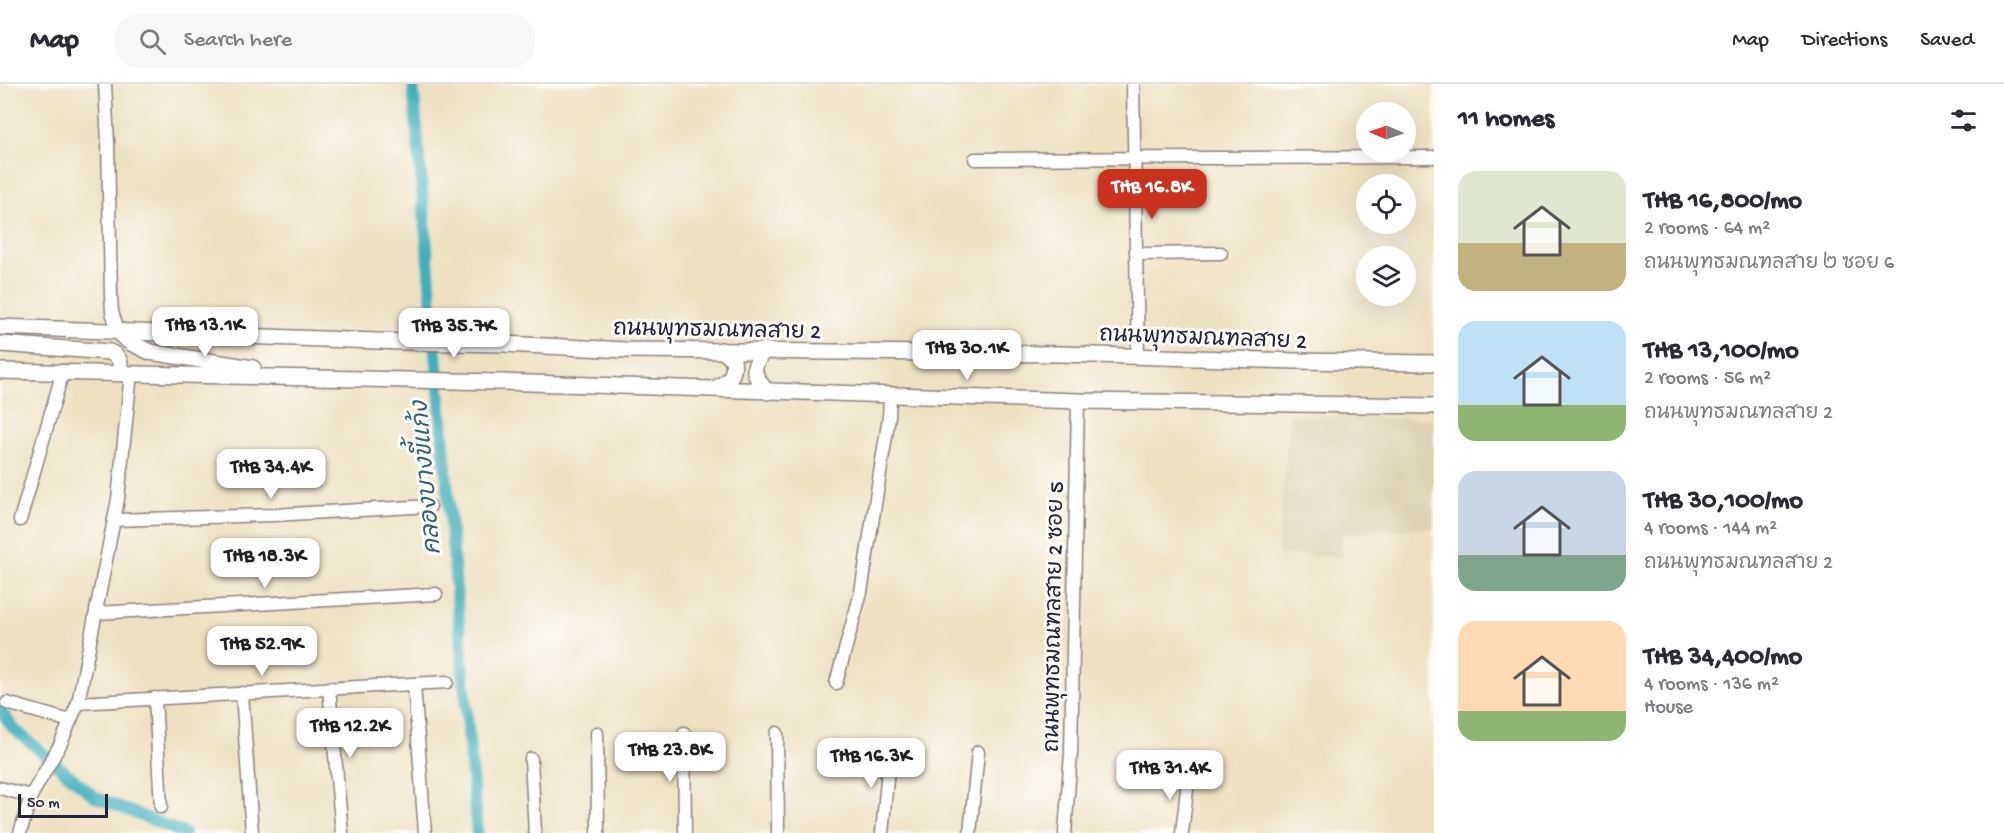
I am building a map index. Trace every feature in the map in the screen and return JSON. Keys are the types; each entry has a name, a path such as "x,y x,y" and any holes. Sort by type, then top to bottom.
{"main road":[{"name":"ถนนพุทธมณฑลสาย 2","path":"0,327 626,350 1138,356 1434,363"},
{"path":"118,330 131,343 150,352 316,378"},
{"path":"0,344 110,352 117,355 126,373"},
{"path":"714,388 731,378 734,366 729,355 721,350"},
{"path":"765,350 758,357 754,374 768,392"},
{"path":"0,370 714,388 768,392 1078,401 1434,406"}],"street":[{"path":"105,84 111,296 112,312 118,330"},
{"path":"1133,84 1138,254 1138,356"},
{"path":"975,159 1434,157"},
{"path":"1138,254 1221,253"},
{"path":"20,520 63,371"},
{"path":"20,833 31,796 60,743 78,703 118,499 126,373"},
{"path":"836,683 861,592 889,417 890,396"},
{"name":"ถนนพุทธมณฑลสาย 2 ซอย 5","path":"1065,833 1071,753 1078,401"},
{"path":"114,520 274,515 430,506"},
{"path":"96,613 436,594"},
{"path":"78,703 447,682"},
{"path":"414,684 425,833"},
{"path":"329,688 342,833"},
{"path":"242,693 252,833"},
{"path":"155,698 161,807"},
{"path":"7,703 70,721"},
{"path":"597,733 598,833"},
{"path":"684,733 685,833"},
{"path":"777,733 778,833"},
{"path":"882,833 890,748"},
{"path":"970,833 978,752"},
{"path":"531,759 535,833"},
{"path":"1182,833 1189,772"},
{"path":"0,788 31,796"}],"shaded area":[{"path":"1289,415 1434,419 1434,528 1342,534 1342,557 1278,554"}],"waterway":[{"name":"คลองบางขี้แก้ง","path":"413,84 477,833"},
{"path":"0,709 13,728 95,797 184,833"}]}
